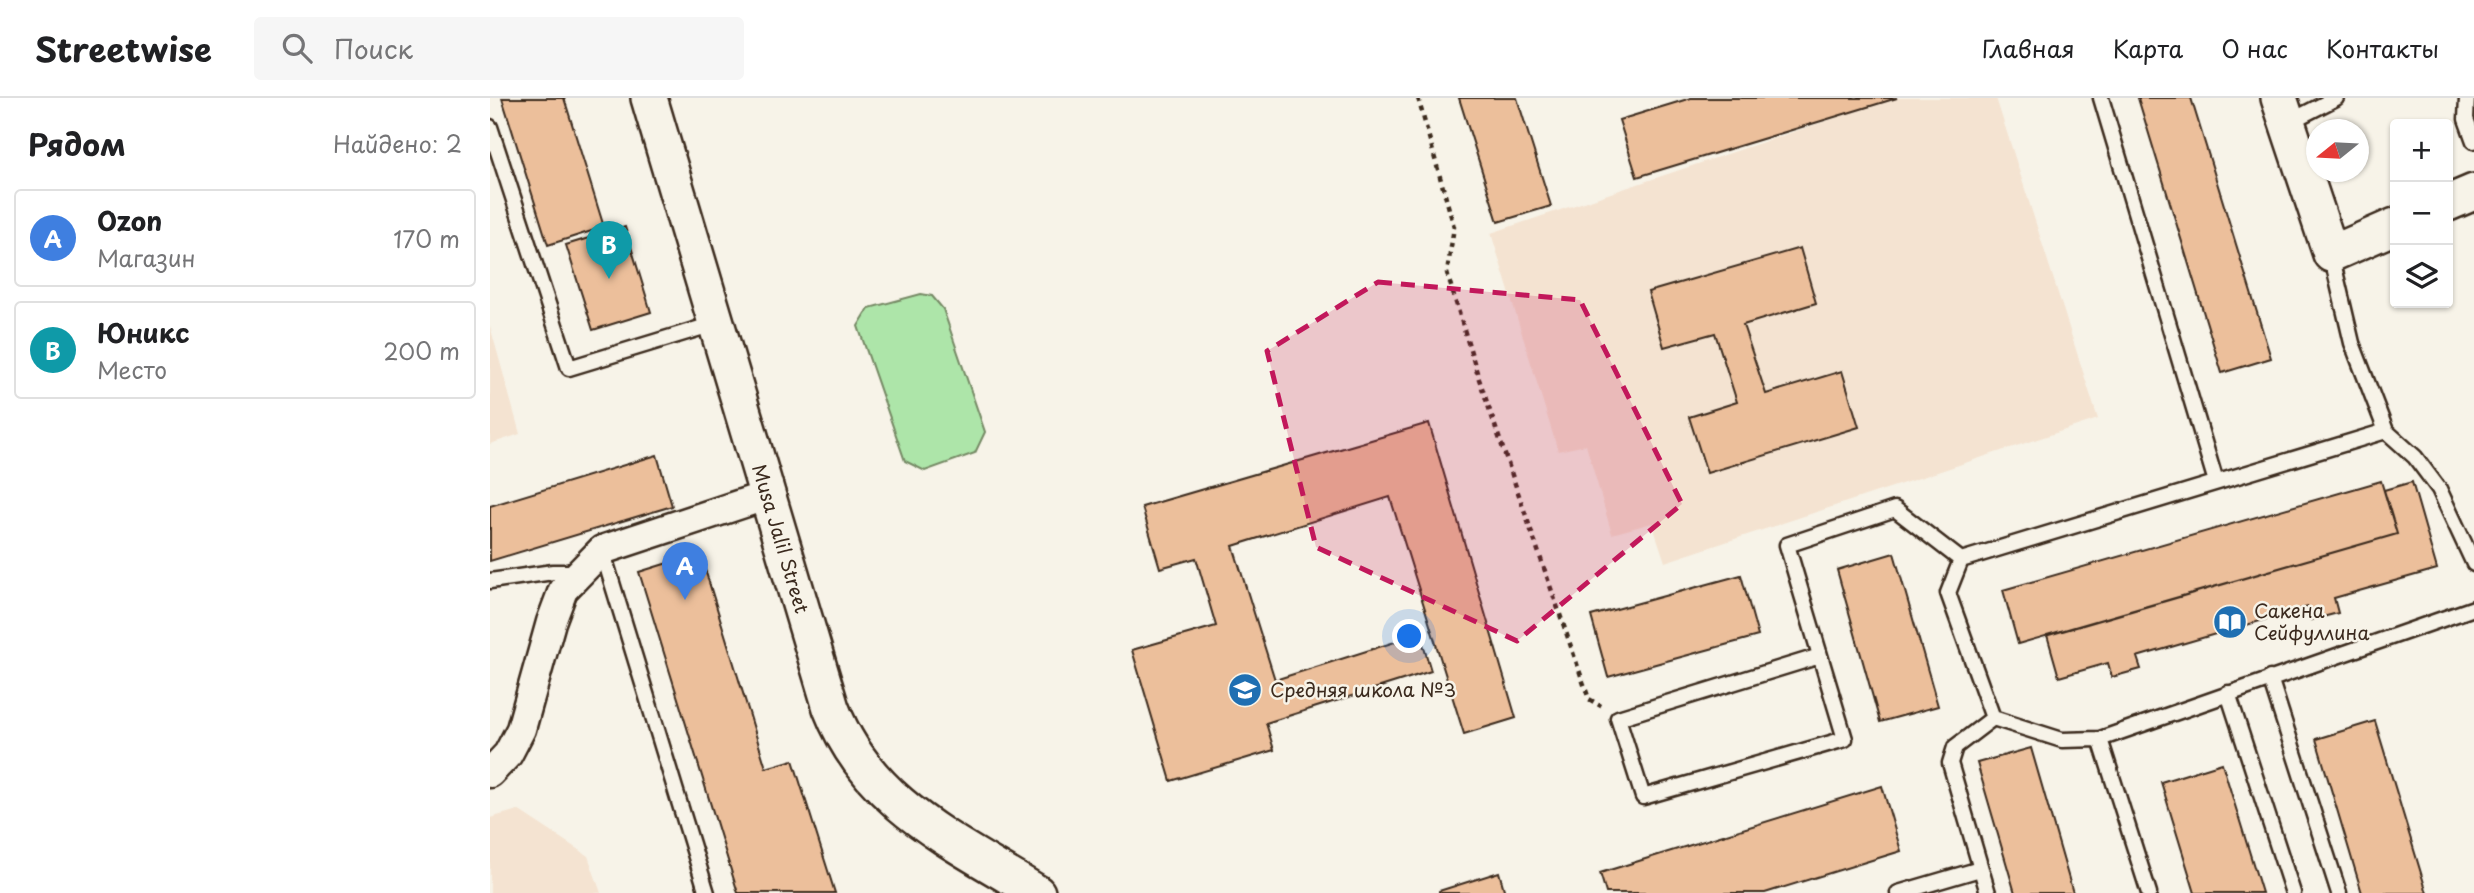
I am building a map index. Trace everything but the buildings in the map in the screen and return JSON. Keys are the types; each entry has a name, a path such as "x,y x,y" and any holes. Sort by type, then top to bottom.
{"street":[{"name":"Musa Jalil Street","path":"649,98 831,708 857,761 891,800 1037,893"},
{"path":"2283,110 2331,254 2390,228"},
{"path":"2453,201 2474,192"},
{"path":"490,773 508,754 521,729 551,622 563,590 602,550 768,495"}],"lane":[{"path":"2101,98 2216,482"},
{"path":"2283,110 2336,98"},
{"path":"2467,98 2466,119 2474,141"},
{"path":"490,127 569,368 718,323"},
{"path":"2331,254 2353,343 2386,431 2415,457 2439,489 2474,564"},
{"path":"1961,560 2386,431"},
{"path":"1820,656 1618,718 1643,797 1844,739 1820,656 1787,545 1895,509 1961,560"},
{"path":"602,550 707,893"},
{"path":"1961,560 1948,593 1993,718"},
{"path":"490,581 553,572 581,572"},
{"path":"1993,718 2062,740 2099,739 2474,608"},
{"path":"2270,678 2339,893"},
{"path":"2228,693 2292,893"},
{"path":"1987,893 1950,763 1955,747 1993,718"},
{"path":"2099,739 2149,893"},
{"path":"1898,893 1980,869"}],"path":[{"path":"1418,98 1454,226 1447,273 1479,379 1589,699 1618,718"}],"highlighted area":[{"path":"1378,282 1580,300 1682,504 1517,641 1316,547 1267,351"}],"shaded area":[{"path":"1895,98 1996,98 2098,419 1665,562 1652,523 1612,534 1586,445 1558,451 1491,233"},
{"path":"490,326 520,434 490,444"},
{"path":"518,810 588,856 601,893 490,893 490,818"}],"green space":[{"path":"921,294 932,296 943,309 985,432 975,453 925,471 905,461 858,326 869,308"}],"place":[{"name":"Юникс","path":"609,279"},
{"name":"Ozon","path":"685,600"},
{"name":"Сакена Сейфуллина","path":"2230,622"},
{"name":"Средняя школа №3","path":"1245,690"}]}
